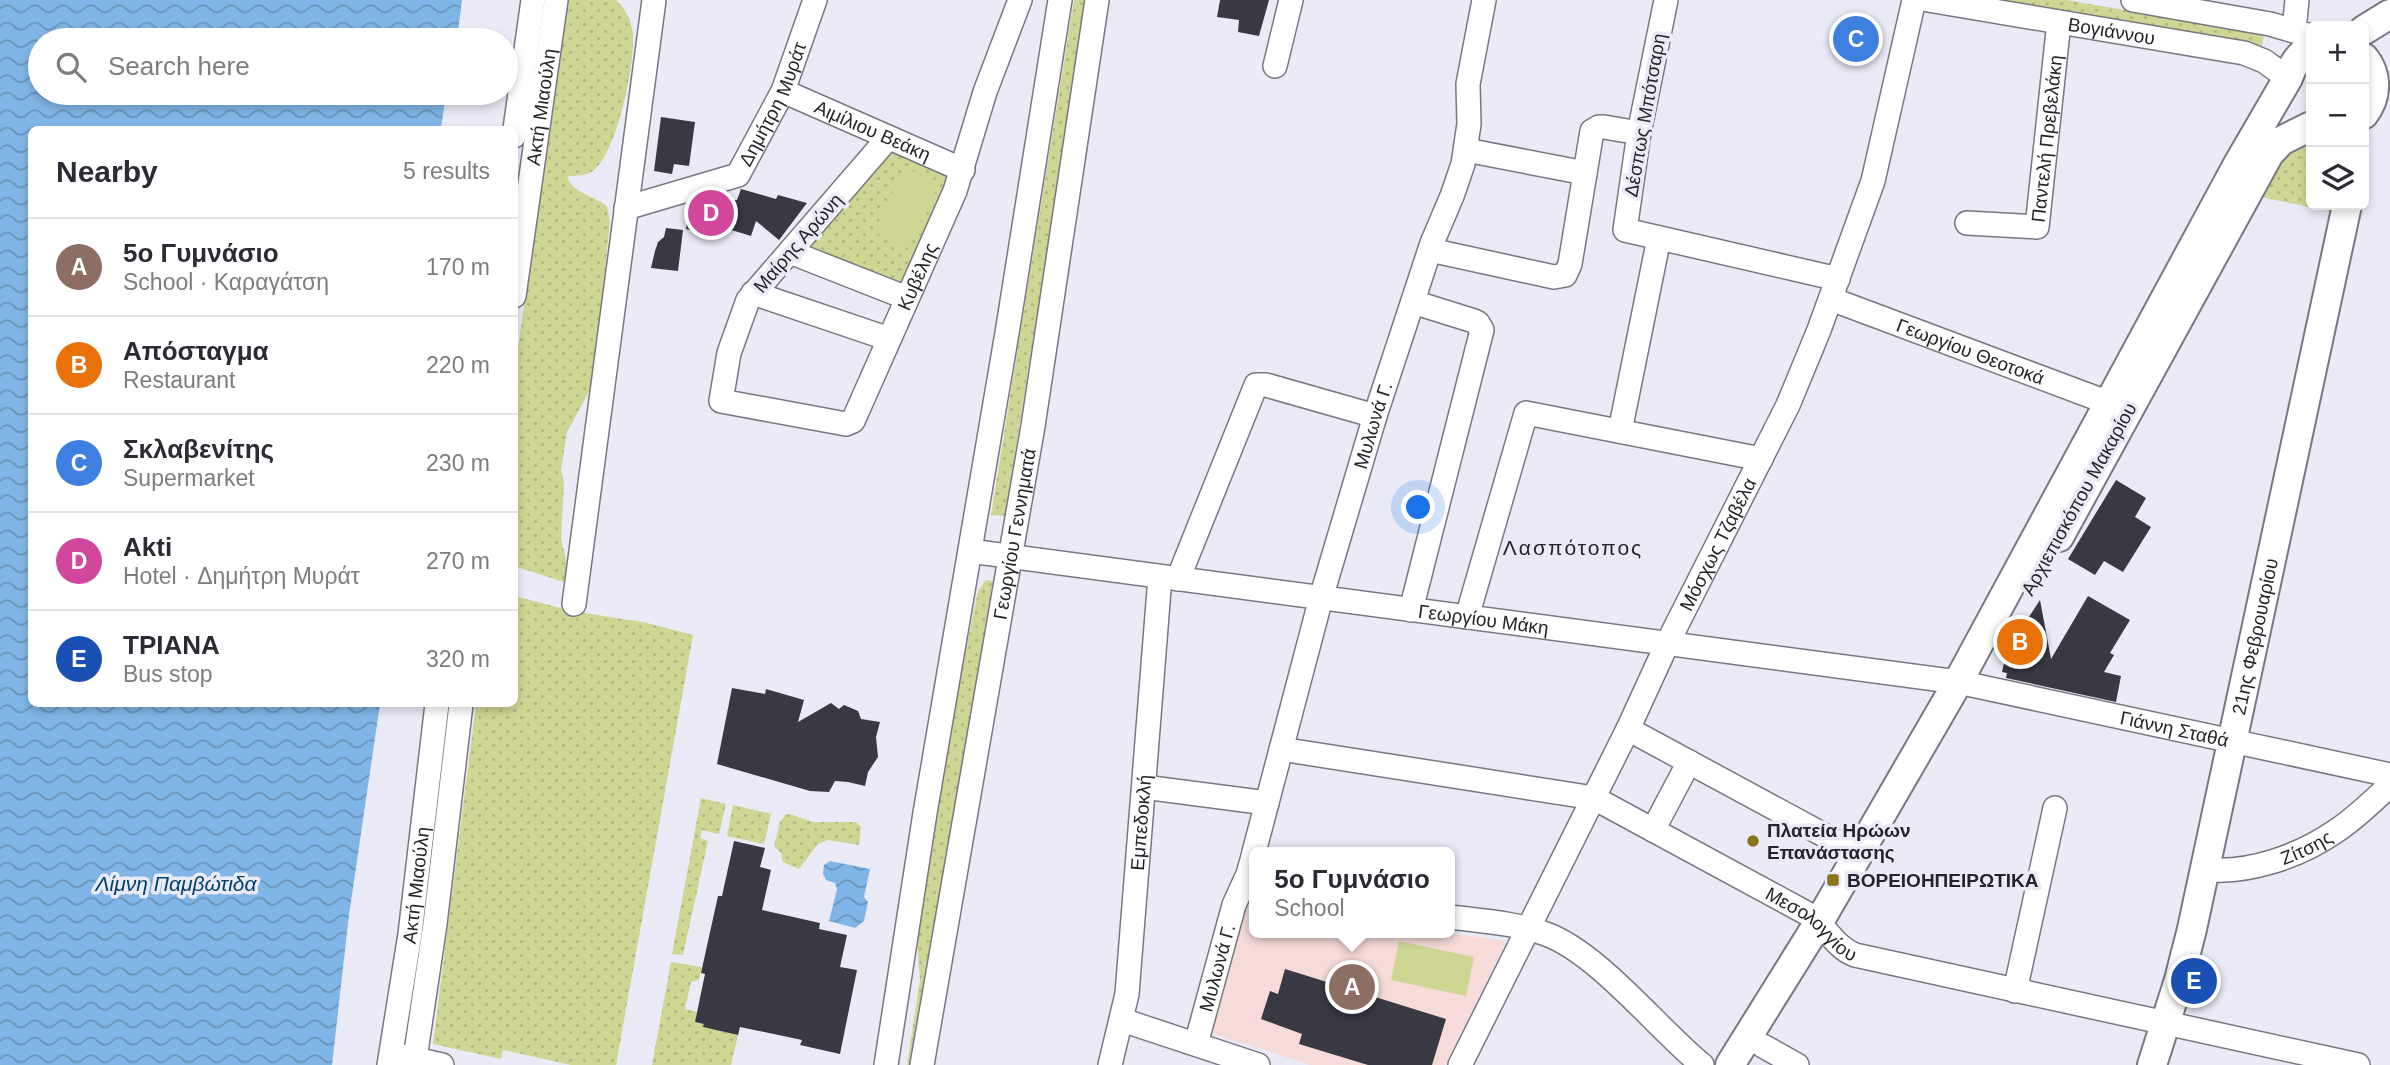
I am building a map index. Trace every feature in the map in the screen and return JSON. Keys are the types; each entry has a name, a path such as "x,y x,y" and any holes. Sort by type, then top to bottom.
{"main road":[{"path":"1730,1065 1825,928 1858,854 1966,683 2109,403 2238,164 2288,78 2306,38"},
{"path":"2369,107 2376,68"},
{"path":"2288,78 2292,106 2306,122"},
{"name":"Αρχιεπισκόπου Μακαρίου","path":"1757,1055 1825,928 1966,683 2047,559 2269,154 2281,141 2306,128"},
{"name":"21ης Φεβρουαρίου","path":"2152,1065 2192,929 2346,210"}],"street":[{"name":"Ακτή Μιαούλη","path":"515,126 533,0"},
{"name":"Ακτή Μιαούλη","path":"518,267 555,0"},
{"path":"574,604 654,0"},
{"name":"Δημήτρη Μυράτ","path":"626,208 738,175 783,91 815,0"},
{"name":"Κυβέλης","path":"722,401 850,424 853,421 963,170 985,92 1020,0"},
{"name":"Γεωργίου Γεννηματά","path":"886,1065 925,813 1060,0"},
{"name":"Γεωργίου Γεννηματά","path":"922,1065 1056,279 1097,0"},
{"path":"1275,66 1290,0"},
{"name":"Μυλωνά Γ.","path":"1256,847 1321,598 1375,416 1430,250 1458,180 1469,124 1468,84 1484,0"},
{"name":"Δέσπως Μπότσαρη","path":"1625,230 1639,133 1666,0"},
{"name":"Μόσχως Τζαβέλα","path":"1460,1065 1788,405 1835,289 1877,165 1914,0"},
{"name":"Βογιάννου","path":"1928,0 2244,53 2264,61 2288,78"},
{"name":"Βογιάννου","path":"2133,0 2306,38"},
{"path":"2297,0 2306,38"},
{"name":"Παντελή Πρεβελάκη","path":"1967,223 2037,227 2059,22"},
{"name":"Αιμίλιου Βεάκη","path":"783,91 963,170"},
{"path":"1430,250 1554,277 1565,275 1570,264 1594,129 1604,127 1639,133"},
{"name":"Μαίρης Αρώνη","path":"722,401 729,353 744,308 753,293 888,138"},
{"path":"1466,150 1585,173"},
{"name":"Γεωργίου Θεοτοκά","path":"1625,230 1835,289 2109,403"},
{"path":"1620,432 1659,238"},
{"path":"790,252 907,298"},
{"path":"753,293 889,338"},
{"path":"1411,610 1482,330 1474,321 1413,302"},
{"name":"Εμπεδοκλή","path":"1110,1065 1127,994 1144,787 1169,578 1256,384 1375,416"},
{"path":"1467,617 1526,413 1761,460"},
{"name":"Γεωργίου Μάκη","path":"970,551 1966,683"},
{"name":"Γιάννη Σταθά","path":"1966,683 2390,775"},
{"name":"Ακτή Μιαούλη","path":"390,1059 410,934 437,707"},
{"name":"Ακτή Μιαούλη","path":"414,1062 435,924 461,707"},
{"path":"1628,729 1858,854"},
{"name":"Μεσολογγίου","path":"1281,749 1594,798 1825,928 1846,952 2358,1065"},
{"path":"1653,830 1689,762"},
{"name":"Ζίτσης","path":"2203,869 2222,872 2246,869 2300,849 2344,825 2390,785"},
{"path":"1144,787 1267,803"},
{"path":"2015,991 2055,808"},
{"name":"Μυλωνά Γ.","path":"1196,1044 1234,905 1248,887"},
{"path":"1455,918 1528,929 1554,937 1592,963 1702,1065"},
{"path":"1122,1020 1258,1065"},
{"path":"1757,1055 1797,1065"},
{"path":"390,1059 442,1065"}],"shaded area":[{"path":"1245,902 1249,902 1249,938 1455,938 1455,934 1506,941 1445,1065 1310,1065 1208,1032"}],"green space":[{"path":"567,0 616,0 624,9 632,28 632,59 624,103 602,161 593,171 567,177 579,191 607,206 610,222 591,388 567,432 561,470 564,484 561,538 567,564 567,583 518,567 518,348"},
{"path":"1074,0 1087,0 1005,516 991,515"},
{"path":"1997,0 2066,0 2264,34 2262,46"},
{"path":"2306,146 2306,206 2261,197 2280,164"},
{"path":"890,150 954,178 904,290 818,254 812,248 812,239"},
{"path":"904,167 939,183 908,248 874,232"},
{"path":"986,580 993,581 911,1065 907,1065 920,980 917,940 961,675 978,591"},
{"path":"518,597 571,611 643,622 693,635 616,1065 571,1065 503,1050 501,1059 433,1044 476,707 518,707"},
{"path":"701,798 726,804 719,834 702,830 700,838 708,841 683,955 672,954"},
{"path":"733,805 771,814 764,844 727,836"},
{"path":"790,814 813,822 856,822 861,827 859,845 828,840 818,844 799,869 783,862 781,853 774,846 780,822 785,815"},
{"path":"1399,941 1474,957 1466,996 1391,980"},
{"path":"671,962 702,967 699,980 691,982 685,1009 697,1012 695,1022 704,1024 704,1027 738,1035 731,1065 652,1065"}],"water":[{"name":"Λίμνη Παμβώτιδα","path":"0,0 462,0 458,28 28,28 28,105 444,105 441,126 28,126 28,707 380,707 349,915 332,1065 0,1065"},
{"path":"830,861 870,869 864,897 868,902 864,921 855,928 829,921 837,889 835,883 826,880 823,874 824,865"}],"building":[{"path":"1220,0 1269,0 1259,36 1238,32 1239,20 1217,17"},
{"path":"661,117 695,122 689,166 674,164 672,174 654,171"},
{"path":"741,189 776,199 778,195 807,203 779,240 756,221 751,236 709,223 706,233 686,229 690,208 737,200"},
{"path":"666,228 683,230 678,271 651,268 658,242 664,237"},
{"path":"2116,480 2146,498 2135,517 2151,527 2123,572 2104,561 2095,575 2068,559"},
{"path":"2088,596 2130,620 2110,653 2114,655 2104,672 2121,676 2116,702 2006,678 2007,673 2002,672 2007,651 2011,652 2023,631 2021,629 2040,600 2051,659"},
{"path":"732,688 765,694 766,689 804,700 798,722 831,703 839,709 844,705 858,711 861,719 880,722 876,737 878,757 868,772 865,786 835,781 829,792 810,791 717,764"},
{"path":"734,841 765,848 760,867 771,870 762,910 820,923 819,929 847,935 840,967 857,970 840,1054 800,1045 802,1040 740,1027 738,1035 703,1027 704,1024 695,1022 705,974 701,973 718,896 722,896"},
{"path":"1285,969 1446,1019 1432,1065 1368,1065 1299,1044 1302,1034 1261,1019 1270,991 1278,994"}],"place":[{"name":"Σκλαβενίτης","path":"1856,39"},
{"name":"Akti","path":"711,213"},
{"name":"Απόσταγμα","path":"2020,642"},
{"name":"Πλατεία Ηρώων Επανάστασης","path":"1753,841"},
{"name":"ΒΟΡΕΙΟΗΠΕΙΡΩΤΙΚΑ","path":"1833,880"},
{"name":"ΤΡΙΑΝΑ","path":"2194,981"},
{"name":"5ο Γυμνάσιο","path":"1352,987"}],"district":[{"name":"Λασπότοπος","path":"1573,547"}]}
